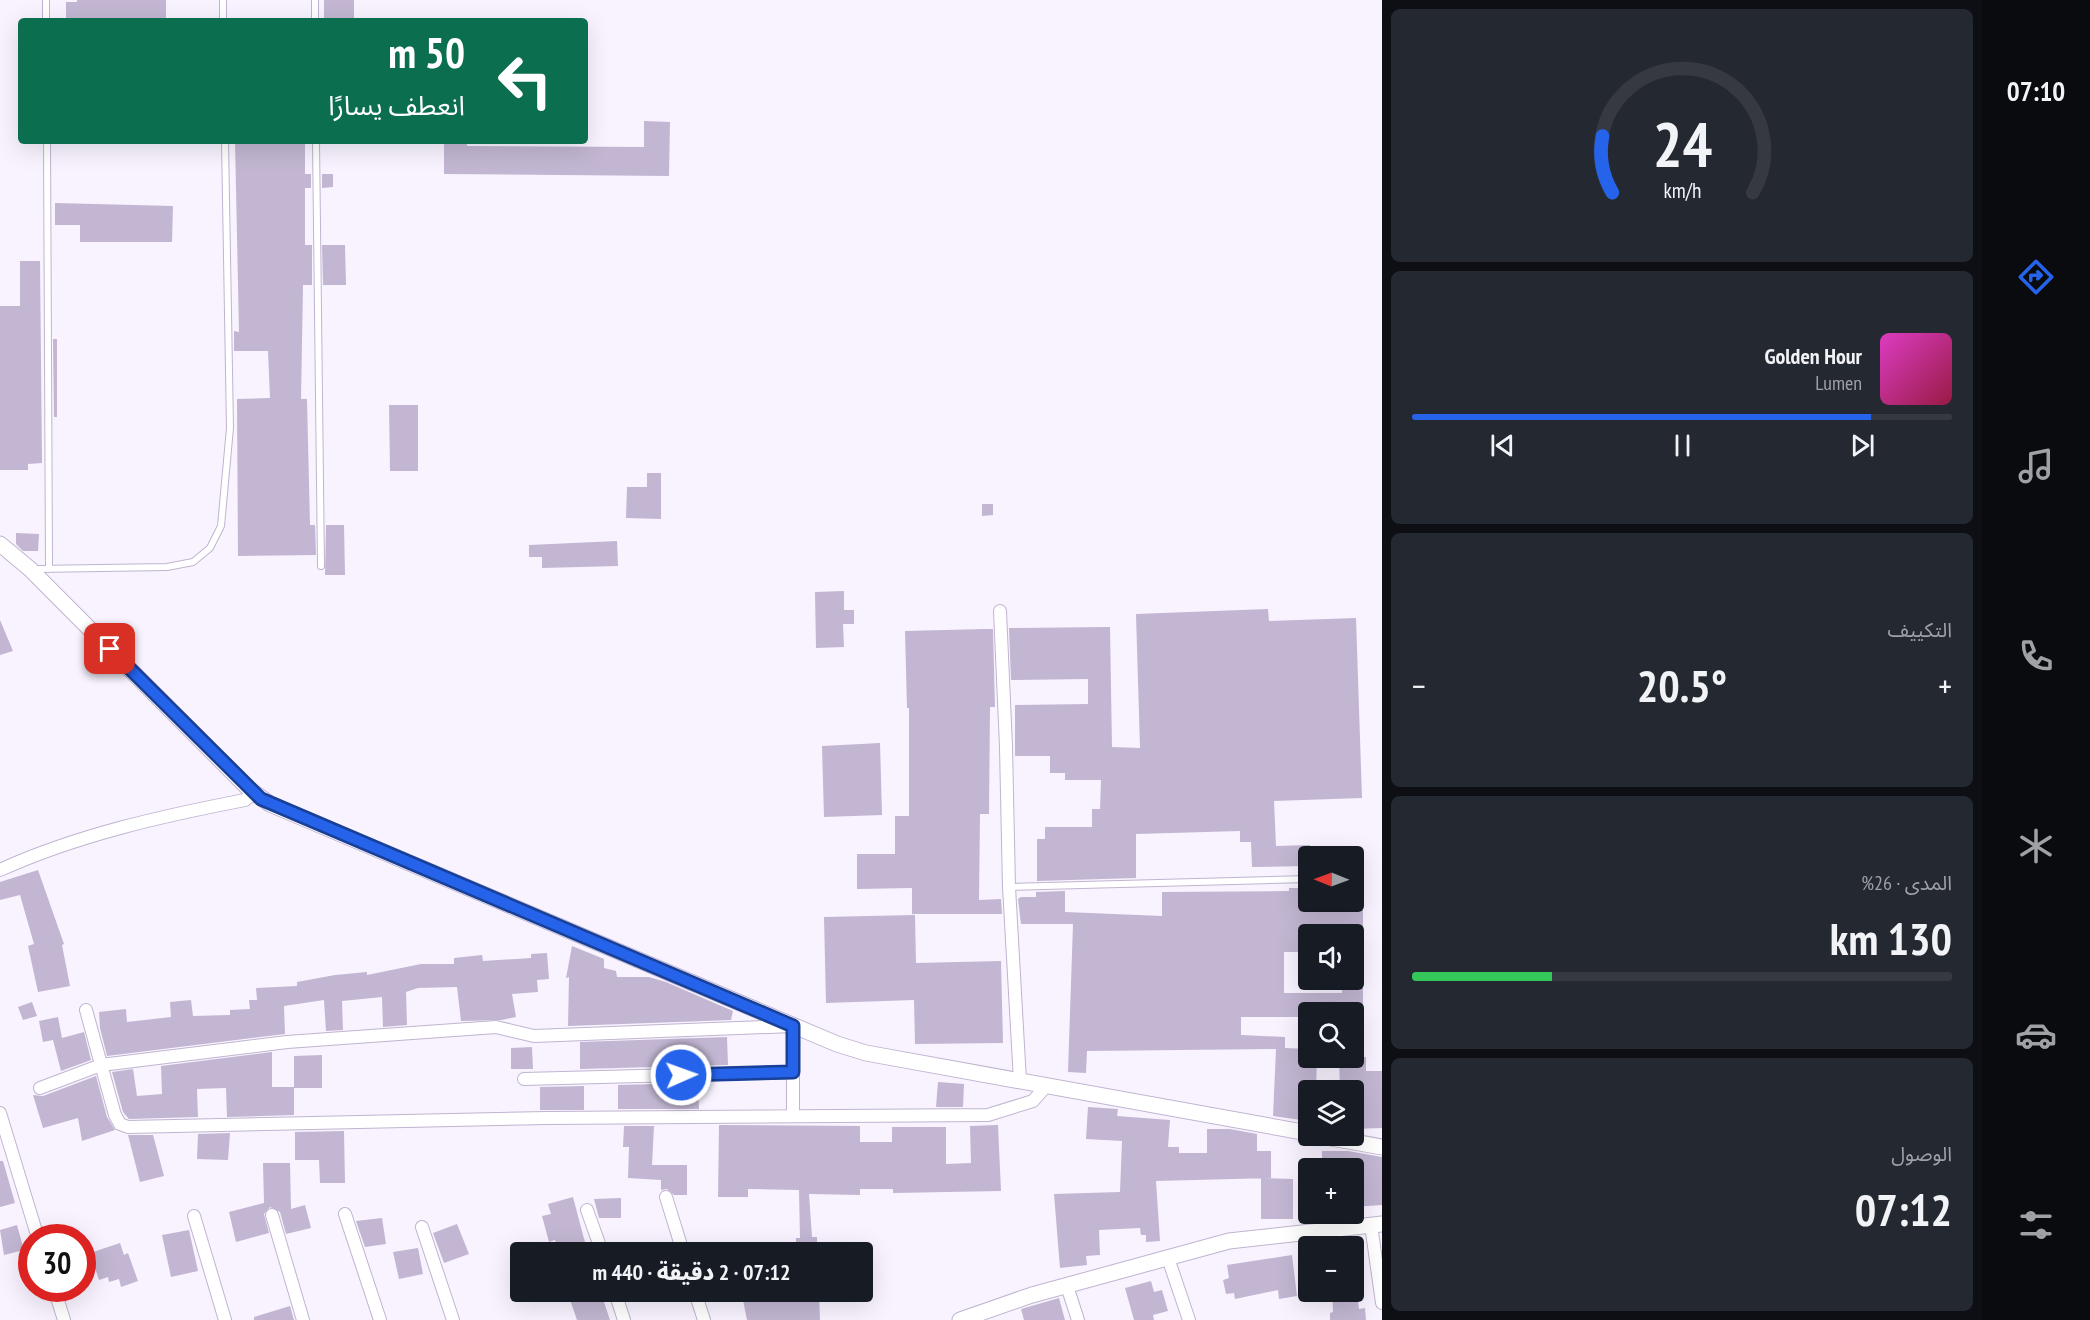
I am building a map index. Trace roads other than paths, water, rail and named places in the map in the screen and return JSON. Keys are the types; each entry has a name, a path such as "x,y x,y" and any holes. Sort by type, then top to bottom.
{"street":[{"path":"0,544 30,569 254,794 293,814 793,1026 866,1053 1298,1131"},
{"path":"1000,611 1009,887 1020,1081"},
{"path":"0,870 88,837 171,814 244,800 254,794"},
{"path":"86,1011 115,1115 120,1124 128,1127 988,1115 1034,1101 1046,1086"},
{"path":"40,1088 101,1065 287,1041 496,1027 534,1036 793,1026"},
{"path":"793,1026 793,1116"},
{"path":"524,1079 793,1072"},
{"path":"0,1113 34,1224"},
{"path":"1364,1144 1382,1147"},
{"path":"666,1197 680,1242"},
{"path":"587,1210 598,1242"},
{"path":"345,1214 380,1320"},
{"path":"272,1215 303,1320"},
{"path":"194,1216 225,1320"},
{"path":"960,1320 1067,1286 1236,1240 1377,1224 1382,1303"},
{"path":"422,1227 453,1320"},
{"path":"1168,1258 1189,1320"},
{"path":"1067,1286 1078,1320"},
{"path":"58,1302 64,1320"},
{"path":"618,1302 624,1320"},
{"path":"698,1302 704,1320"}],"lane":[{"path":"46,0 46,18"},
{"path":"223,0 223,18"},
{"path":"315,0 315,18"},
{"path":"47,144 49,569"},
{"path":"30,569 167,567 193,562 210,548 221,526 230,429 225,144"},
{"path":"316,144 321,566"},
{"path":"1009,887 1298,879"}]}
